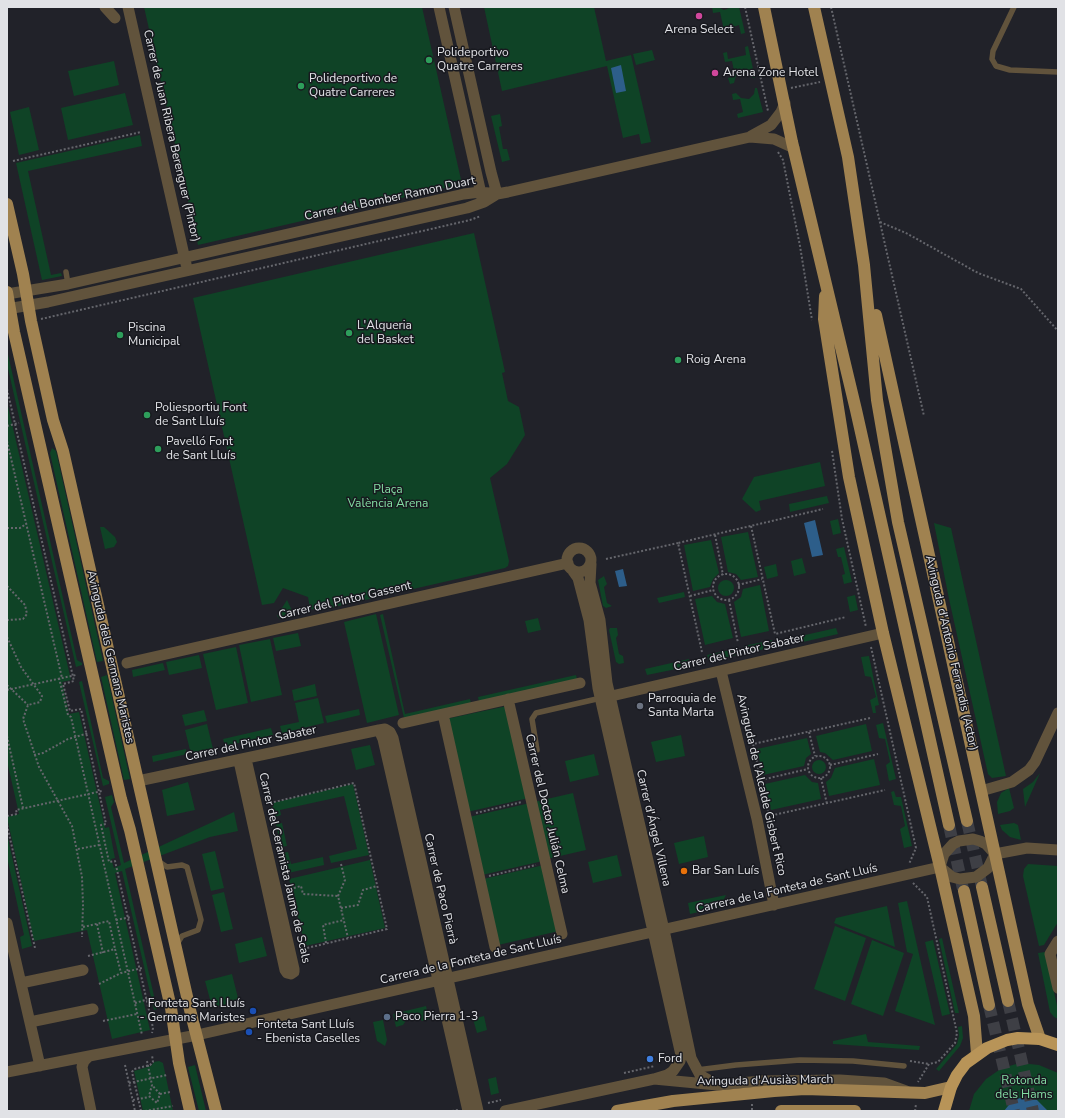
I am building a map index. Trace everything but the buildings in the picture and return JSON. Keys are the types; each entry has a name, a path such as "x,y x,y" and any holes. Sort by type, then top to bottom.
{"highway":[{"path":"944,1111 950,1087 957,1075 978,1054 987,1048 1007,1040 1024,1038 1040,1039 1058,1045"}],"main road":[{"path":"764,7 794,148 825,276 949,825"},
{"name":"Avinguda d'Antonio Ferrandis (Actor)","path":"814,7 848,157 864,265 877,400 898,522 967,821"},
{"name":"Avinguda dels Germans Maristes","path":"7,204 53,420 63,451 176,947 216,1111"},
{"name":"Avinguda d'Antonio Ferrandis (Actor)","path":"864,265 1028,1004 1040,1039"},
{"path":"825,276 824,319 849,477 883,633 940,867 974,1016 978,1054"},
{"name":"Avinguda dels Germans Maristes","path":"7,293 8,309 121,799 130,830 171,1008 179,1063 190,1111"},
{"path":"42,452 44,443 49,440 59,443 63,451"},
{"path":"121,799 129,806 134,806 140,798 139,786"},
{"path":"982,887 1008,1001"},
{"path":"964,891 989,1005"},
{"name":"Avinguda d'Ausiàs March","path":"617,1111 673,1101 774,1091 805,1089 906,1091 925,1093 950,1087"},
{"path":"781,1111 855,1111"}],"street":[{"path":"105,7 115,18"},
{"name":"Carrer de Juan Ribera Berenguer (Pintor)","path":"128,7 187,271"},
{"path":"439,7 482,197"},
{"path":"454,7 497,194"},
{"path":"750,137 771,125 781,112 785,103"},
{"path":"750,137 774,139 794,148"},
{"name":"Carrer del Bomber Ramon Duart","path":"7,293 68,284 464,194 482,197 497,194 750,137"},
{"name":"Carrer del Bomber Ramon Duart","path":"8,309 28,306 467,208 482,197"},
{"path":"582,547 588,551 592,557 592,564 584,572 570,567 567,559 569,552 575,548 582,547"},
{"name":"Carrer d'Ángel Villena","path":"592,564 590,583 600,620 605,697 659,931 690,1053 696,1070"},
{"name":"Carrer d'Ángel Villena","path":"570,567 578,578 589,620 595,675 605,697"},
{"name":"Carrer del Pintor Gassent","path":"127,663 570,567"},
{"name":"Carrer del Pintor Sabater","path":"605,697 883,633"},
{"name":"Avinguda de l'Alcalde Gisbert Rico","path":"721,670 757,819 774,905"},
{"path":"403,723 580,683"},
{"name":"Carrer del Doctor Julián Celma","path":"508,699 562,934"},
{"path":"443,714 496,947"},
{"path":"981,791 1012,782 1029,770 1035,762 1057,718"},
{"name":"Carrer de Paco Pierrà","path":"374,731 387,730 392,738 443,980 468,1111"},
{"name":"Carrer del Pintor Sabater","path":"139,786 242,760 374,731"},
{"name":"Carrer del Ceramista Jaume de Scals","path":"242,760 294,968 294,972 291,974 286,970 242,760"},
{"path":"973,839 980,841 991,848 995,854 988,868 976,878 960,879 946,873 940,867 944,854 953,844 959,841 973,839"},
{"path":"995,854 1027,848 1058,850"},
{"name":"Carrera de la Fonteta de Sant Lluís","path":"7,1072 197,1035 940,867"},
{"path":"7,923 40,1066"},
{"name":"Carrer d'Ángel Villena","path":"654,1079 667,1075 673,1071 680,1060 681,1055 659,931"},
{"path":"1058,941 1050,954 1058,988"},
{"path":"21,983 83,970"},
{"name":"Carrer de Paco Pierrà","path":"443,980 478,1111"},
{"path":"30,1022 93,1009"},
{"path":"89,1056 84,1061 82,1067 90,1111"},
{"path":"696,1070 706,1080 717,1085"},
{"name":"Avinguda d'Ausiàs March","path":"505,1111 654,1079 717,1085 762,1081 840,1080 884,1082 906,1091"}],"lane":[{"path":"1014,7 993,51 992,58 996,66 1010,70 1058,72"},
{"path":"66,272 68,284"},
{"path":"537,750 532,719 536,712 605,697"},
{"path":"156,858 163,866 182,865 187,867 201,920 198,930 182,936 176,947"},
{"name":"Avinguda d'Ausiàs March","path":"696,1070 800,1060 853,1061 904,1066"}],"path":[{"path":"745,7 771,125"},
{"path":"831,7 924,416"},
{"path":"839,78 847,76"},
{"path":"790,89 820,82"},
{"path":"13,161 141,132"},
{"path":"774,139 778,153 783,160 800,246 812,321"},
{"path":"880,222 906,233 965,267 1021,289 1058,331"},
{"path":"7,389 74,675 74,681 63,684 70,711 81,709 88,734 106,824 101,826 109,862 115,861 148,1000 153,1028 149,1037"},
{"path":"7,426 19,423"},
{"path":"7,441 142,1035"},
{"path":"831,446 842,519 867,631"},
{"path":"606,559 822,509"},
{"path":"7,517 7,528 20,528 26,524"},
{"path":"738,585 762,579 751,526"},
{"path":"715,535 723,575"},
{"path":"678,543 702,652"},
{"path":"723,575 735,578 738,585 737,593 729,600"},
{"path":"723,575 714,582 714,590 718,598 729,600"},
{"name":"Carrer del Pintor Sabater","path":"762,579 775,634 846,617"},
{"path":"7,586 25,605 28,614 23,619 7,620"},
{"path":"690,596 714,590"},
{"path":"729,600 738,643"},
{"path":"7,637 21,667 40,692 42,699 40,702 28,705"},
{"path":"870,642 916,848 909,866"},
{"path":"8,690 74,675"},
{"path":"7,685 8,690 28,705"},
{"path":"28,705 23,719 34,755 72,826 78,849 82,877 82,938"},
{"path":"870,718 753,744 769,816 885,790"},
{"path":"809,732 815,756"},
{"path":"34,755 43,753 62,741 88,734"},
{"path":"7,736 23,808"},
{"path":"830,764 878,754"},
{"path":"815,756 822,756 830,764 827,774 821,778 814,777 808,769 809,762 815,756"},
{"path":"761,780 808,769"},
{"path":"821,778 827,804"},
{"path":"270,803 354,783 387,929 303,949"},
{"path":"7,816 17,814 16,810 23,808 102,791"},
{"path":"467,815 532,800"},
{"path":"7,825 35,948"},
{"path":"78,849 99,845"},
{"path":"480,878 546,863"},
{"path":"340,864 345,880 338,896 348,938"},
{"path":"913,882 927,897 957,1033 955,1042 938,1062 929,1064 918,1082"},
{"path":"290,889 301,886 303,894 338,896"},
{"path":"341,908 358,905 363,890 377,886"},
{"path":"116,920 129,917"},
{"path":"326,943 323,925 344,920"},
{"path":"83,927 109,921 121,973"},
{"path":"97,924 103,952"},
{"path":"110,926 117,925"},
{"path":"88,956 115,949"},
{"path":"99,984 121,973 141,968"},
{"path":"135,1003 148,1000"},
{"path":"103,1021 137,1014"},
{"path":"140,1111 132,1070 153,1062 152,1050"},
{"path":"147,1061 152,1085 149,1096"},
{"path":"125,1065 135,1111"},
{"path":"129,1083 167,1075"},
{"path":"152,1085 160,1094"},
{"path":"160,1094 170,1092"},
{"path":"158,1110 157,1103 160,1094"},
{"path":"133,1100 149,1096"},
{"path":"149,1096 157,1103"},
{"path":"145,1111 158,1110 173,1106"}],"green space":[{"name":"Polideportivo de Quatre Carreres","path":"144,7 422,7 462,184 198,245"},
{"path":"484,7 594,7 606,61 631,55 651,142 641,144 639,134 623,138 607,66 502,91"},
{"path":"712,7 718,7 724,10 732,7 739,7 745,33 741,34 739,25 724,30 720,12 713,13"},
{"path":"748,46 755,78 753,78 746,71 742,71 736,76 734,83 730,84 728,78 735,76 732,61 725,62 723,53 727,52 728,59 746,55 745,47"},
{"path":"652,50 655,60 636,65 633,54"},
{"path":"114,61 119,85 74,96 68,71"},
{"path":"755,88 757,88 763,112 738,118 737,114 743,112 740,99 733,100 732,94 736,93 741,98 749,99 754,94"},
{"path":"125,93 133,125 68,140 61,108"},
{"path":"29,107 39,150 19,155 10,112"},
{"path":"500,114 502,126 499,127 503,149 507,149 510,160 502,162 491,116"},
{"path":"140,135 142,146 28,171 51,275 61,273 62,276 42,280 16,163"},
{"name":"Plaça València Arena","path":"474,233 505,372 502,373 508,401 519,407 525,435 507,464 490,478 509,561 508,566 505,568 317,611 310,608 308,597 283,588 274,603 262,605 193,298"},
{"path":"7,350 77,660 82,663 82,665 76,667 7,364"},
{"path":"7,402 71,680 62,682 69,714 79,712 105,828 109,827 115,858 111,859 114,868 121,865 105,797 112,795 114,802 111,807 124,863 234,812 238,831 210,837 125,869 157,1009 154,1010 122,871 115,873 150,1030 112,1039 87,930 34,941 7,817 19,814 7,761"},
{"path":"52,448 56,451 103,661 97,662 50,453"},
{"path":"820,462 825,486 759,501 761,510 756,512 742,499 754,477"},
{"path":"827,496 829,503 790,512 789,504"},
{"path":"838,519 841,533 833,535 830,521"},
{"path":"934,523 951,528 1006,776 992,778 988,774 949,599"},
{"path":"100,527 104,527 115,537 117,542 114,547 105,549"},
{"path":"748,532 758,577 741,580 736,574 728,572 721,537"},
{"path":"711,540 719,573 713,579 710,587 693,591 684,545"},
{"path":"844,547 852,582 844,584 842,575 845,574 841,557 838,557 836,549"},
{"path":"802,558 806,573 794,576 791,561"},
{"path":"776,564 778,576 767,579 764,567"},
{"path":"604,576 607,584 604,587 607,603 612,606 606,608 603,606 598,580"},
{"path":"726,580 732,582 734,588 732,594 726,596 720,594 718,588 720,582"},
{"path":"760,585 769,631 741,637 734,602 741,597 743,589"},
{"path":"684,592 685,597 659,603 657,598"},
{"path":"855,595 858,610 850,612 847,597"},
{"path":"712,596 717,602 725,604 733,638 705,645 695,599"},
{"path":"287,600 294,615 280,619 277,616"},
{"path":"376,614 399,715 367,723 344,622"},
{"path":"383,614 405,714 470,699 471,703 404,718 380,615"},
{"path":"538,618 541,630 528,633 525,621"},
{"path":"610,628 617,628 618,635 616,638 619,654 623,656 624,663 619,664 616,662 609,630"},
{"path":"836,628 838,634 794,644 792,638"},
{"path":"298,633 301,646 276,651 273,638"},
{"path":"270,639 282,695 251,702 239,645"},
{"path":"772,640 774,647 746,653 744,646"},
{"path":"236,647 248,703 216,710 203,654"},
{"path":"735,649 736,655 709,661 707,655"},
{"path":"199,655 202,668 169,675 166,662"},
{"path":"869,656 879,705 875,706 876,713 873,713 870,700 876,697 871,677 865,676 861,657"},
{"path":"689,659 691,666 647,675 645,669"},
{"path":"163,663 165,670 133,677 132,670"},
{"path":"107,675 130,779 124,780 101,677"},
{"path":"576,675 577,679 479,702 478,697"},
{"path":"82,681 103,778 109,781 109,784 103,786 79,682"},
{"path":"315,684 317,696 294,701 292,690"},
{"path":"318,698 324,723 282,733 280,726 299,722 295,703"},
{"path":"507,706 529,798 467,812 446,719"},
{"path":"359,709 360,715 327,723 325,716"},
{"path":"204,710 207,721 185,726 182,715"},
{"path":"883,723 896,779 889,781 886,765 890,762 885,739 879,738 876,725"},
{"path":"207,724 213,749 191,754 185,730"},
{"path":"866,724 872,751 833,760 825,753 820,752 816,736"},
{"path":"271,728 273,735 225,746 223,739"},
{"path":"681,735 685,756 656,762 651,742"},
{"path":"807,738 811,754 806,758 804,766 763,775 757,749"},
{"path":"370,745 375,765 356,770 351,749"},
{"path":"186,749 187,754 153,762 152,756"},
{"path":"594,754 599,775 570,782 565,761"},
{"path":"874,759 880,785 829,796 826,782 831,778 835,768"},
{"path":"819,760 824,762 826,767 824,772 819,774 814,772 812,767 814,762"},
{"path":"1040,773 1025,807 1023,789 1033,782"},
{"path":"805,775 812,782 818,783 821,799 771,810 765,784"},
{"path":"188,782 195,810 167,816 162,790"},
{"path":"353,784 369,855 331,863 329,856 357,849 344,796 280,810 281,815 275,817 272,803"},
{"path":"1009,788 1014,808 1010,811 998,814 997,802 1001,793"},
{"path":"894,791 896,797 901,797 912,846 904,848 900,829 905,826 901,806 894,805 891,792"},
{"path":"573,793 586,850 547,859 534,802"},
{"path":"530,803 543,861 482,875 469,817"},
{"path":"282,823 287,846 281,847 276,824"},
{"path":"1014,823 1018,825 1021,840 1010,837 1002,830 1000,825"},
{"path":"7,834 32,946 22,949 20,937 24,935 7,857"},
{"path":"704,836 708,857 679,864 674,843"},
{"path":"215,851 224,888 211,891 202,854"},
{"path":"288,852 291,864 323,857 324,865 288,873 283,853"},
{"path":"617,855 622,876 593,883 588,862"},
{"path":"370,860 385,928 305,946 289,879"},
{"path":"1028,864 1058,866 1058,922 1044,945 1039,946 1023,876 1024,869"},
{"path":"544,865 559,931 498,945 483,879"},
{"path":"224,892 233,929 221,932 212,895"},
{"path":"726,895 720,907 690,914 688,903"},
{"path":"907,901 935,1025 895,1011 913,954 907,952 898,903"},
{"path":"887,906 895,947 834,923 836,918"},
{"path":"835,926 866,938 845,1001 814,989"},
{"path":"262,937 267,956 239,963 235,944"},
{"path":"942,938 959,1013 955,1013 939,939"},
{"path":"872,940 904,953 883,1016 851,1004"},
{"path":"933,940 950,1014 942,1016 925,942"},
{"path":"1045,952 1058,1010 1058,1019 1050,1012 1038,953"},
{"path":"232,974 239,1002 212,1007 205,981"},
{"path":"426,1006 429,1019 422,1021 417,1016 409,1016 403,1025 396,1027 393,1014"},
{"path":"484,1016 487,1030 477,1033 473,1019"},
{"path":"383,1020 387,1040 385,1046 377,1041 373,1022"},
{"path":"962,1026 963,1038 960,1046 939,1071 936,1069 957,1044 959,1036 958,1027"},
{"path":"866,1034 868,1042 920,1046 919,1050 833,1044 833,1041"},
{"path":"159,1061 163,1063 173,1111 143,1111 134,1071 151,1066 154,1062"},
{"name":"Rotonda dels Hams","path":"1020,1063 1039,1065 1058,1073 1058,1111 969,1111 974,1094 986,1079 1002,1068"},
{"path":"195,1065 206,1111 199,1111 188,1067"},
{"path":"496,1077 499,1093 491,1095 488,1079"}],"water":[{"path":"621,65 626,91 616,93 611,68"},
{"path":"815,520 823,555 812,557 804,523"},
{"path":"623,569 627,586 619,587 615,571"},
{"path":"1028,1097 1037,1100 1048,1111 1004,1111 1012,1101"}],"tunnel":[{"path":"967,821 982,887"},
{"path":"949,825 963,889"},
{"path":"1008,1001 1033,1111"},
{"path":"989,1005 1014,1111"}],"place":[{"name":"Arena Select","path":"699,16"},
{"name":"Polideportivo Quatre Carreres","path":"429,60"},
{"name":"Arena Zone Hotel","path":"715,73"},
{"name":"Polideportivo de Quatre Carreres","path":"301,86"},
{"name":"L'Alqueria del Basket","path":"349,333"},
{"name":"Piscina Municipal","path":"120,335"},
{"name":"Roig Arena","path":"678,360"},
{"name":"Poliesportiu Font de Sant Lluís","path":"147,415"},
{"name":"Pavelló Font de Sant Lluís","path":"158,449"},
{"name":"Parroquia de Santa Marta","path":"640,706"},
{"name":"Bar San Luís","path":"684,871"},
{"name":"Fonteta Sant Lluís - Germans Maristes","path":"253,1011"},
{"name":"Paco Pierra 1-3","path":"387,1017"},
{"name":"Fonteta Sant Lluís - Ebenista Caselles","path":"249,1032"},
{"name":"Ford","path":"650,1059"}]}
